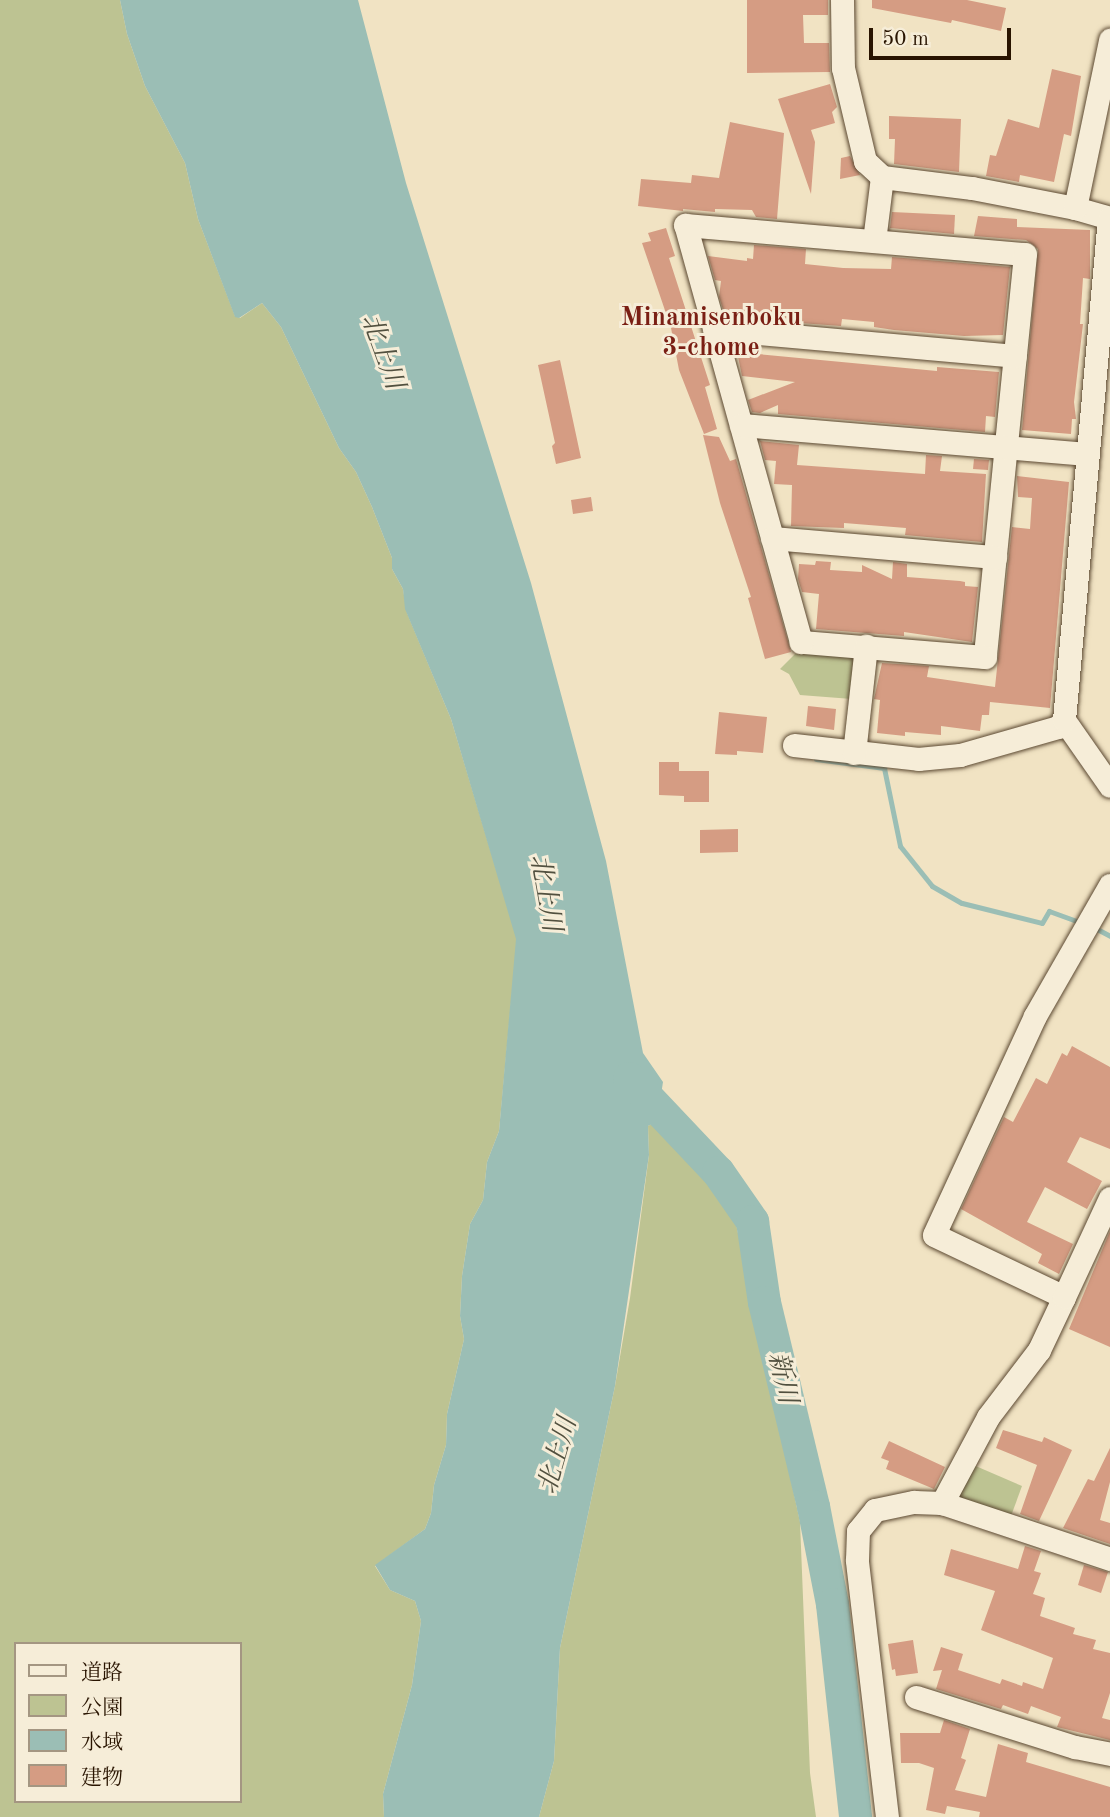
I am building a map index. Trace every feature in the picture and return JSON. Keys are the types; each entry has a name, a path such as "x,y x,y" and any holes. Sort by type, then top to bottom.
{"street":[{"path":"794,745 918,760 960,755 1058,727 1063,720 1085,454 1110,218 1075,208 972,188 882,177 865,161 843,68 842,0"},
{"path":"1075,208 1110,40"},
{"path":"874,241 882,177"},
{"path":"685,225 1025,254 985,657 801,642 714,329 685,225"},
{"path":"714,329 1015,356"},
{"path":"741,425 1085,454"},
{"path":"772,538 995,557"},
{"path":"855,753 866,646"},
{"path":"1063,720 1110,786"},
{"path":"1064,1297 933,1235 1035,1016 1110,885"},
{"path":"942,1503 988,1417 1039,1350 1110,1198"},
{"path":"887,1817 857,1560 858,1531 875,1510 914,1502 942,1503 1110,1559"},
{"path":"916,1697 1075,1747 1110,1754"}],"green space":[{"path":"0,0 120,0 127,34 145,86 185,163 198,219 235,316 240,318 262,303 281,327 339,448 356,472 372,507 392,558 392,569 403,589 407,613 451,719 517,939 499,1131 487,1162 483,1200 470,1224 462,1276 460,1316 464,1339 447,1414 446,1445 434,1485 431,1513 425,1529 375,1566 390,1590 415,1601 421,1621 412,1685 383,1794 384,1817 0,1817"},
{"path":"798,651 849,653 855,660 852,699 800,695 789,674 780,669"},
{"path":"657,1121 698,1170 736,1224 800,1522 810,1773 816,1817 539,1817 554,1761 560,1648 615,1386 630,1298 649,1155 648,1126"},
{"path":"971,1464 1022,1486 1011,1516 960,1498 957,1492"}],"water":[{"name":"北上川","path":"120,0 358,0 406,183 531,583 606,861 643,1053 663,1082 657,1121 648,1126 649,1155 615,1386 560,1648 554,1761 539,1817 384,1817 383,1794 412,1685 421,1621 415,1601 390,1590 375,1565 425,1529 431,1513 434,1485 446,1445 447,1414 464,1339 460,1316 462,1276 470,1224 483,1200 487,1162 499,1131 516,939 451,719 405,609 403,589 392,569 392,558 372,507 356,472 339,448 281,327 262,303 239,318 235,317 198,219 185,163 145,86 127,34"}],"building":[{"path":"747,0 828,0 828,15 803,15 804,43 829,43 830,72 747,73"},
{"path":"872,0 967,0 1006,8 1001,31 952,20 951,23 872,8"},
{"path":"1052,69 1081,76 1071,136 1064,134 1054,182 1020,175 1019,182 986,176 990,155 996,156 1008,119 1039,128"},
{"path":"830,84 837,107 832,112 835,123 811,130 815,142 811,194 778,99"},
{"path":"889,116 961,119 959,172 894,164 895,139 889,139"},
{"path":"730,122 784,133 777,219 756,217 752,210 683,211 638,206 641,179 691,183 692,175 719,178"},
{"path":"850,156 860,175 840,179 841,158"},
{"path":"892,212 955,215 954,234 890,228"},
{"path":"978,216 1017,219 1017,227 1090,230 1090,279 1083,278 1080,324 1083,324 1074,402 1076,419 1072,419 1071,434 1022,430 1038,249 1026,240 974,236"},
{"path":"666,228 675,256 669,258 710,385 705,387 717,429 704,434 679,370 671,328 642,243 651,241 648,233"},
{"path":"754,245 806,249 805,264 843,268 891,269 892,257 1010,267 1003,335 964,336 894,330 874,327 874,322 842,319 841,326 800,323 800,319 725,316 719,297 721,281 715,280 708,256 747,261 747,258 753,259"},
{"path":"737,352 937,371 937,367 999,372 995,417 986,416 985,432 778,414 778,405 760,413 752,412 748,400 795,382 742,376"},
{"path":"560,360 581,458 556,464 552,446 555,443 538,365"},
{"path":"703,435 719,437 730,461 736,459 791,652 765,659 748,598 751,597 720,503"},
{"path":"760,441 799,445 797,465 925,474 926,455 942,456 940,471 986,474 982,542 905,535 906,528 844,523 844,528 791,526 792,485 774,484 776,461 765,460"},
{"path":"974,459 989,460 988,470 973,469"},
{"path":"1017,476 1069,482 1050,708 990,702 989,715 982,715 980,731 941,726 941,735 905,732 905,736 877,733 880,700 874,699 882,663 929,666 927,677 995,687 1012,527 1030,529 1032,498 1018,497"},
{"path":"591,497 593,511 573,514 571,500"},
{"path":"816,561 831,562 830,570 862,572 862,565 892,579 893,562 907,564 907,577 960,581 965,582 965,586 978,587 972,642 904,632 904,636 816,629 819,594 802,592 798,579 799,564 815,565"},
{"path":"808,706 836,709 834,730 806,726"},
{"path":"719,712 767,717 763,753 737,751 737,755 715,754"},
{"path":"659,762 679,762 679,771 709,771 709,802 684,802 684,796 659,795"},
{"path":"738,829 738,852 700,853 700,830"},
{"path":"1072,1046 1110,1067 1110,1149 1080,1137 1067,1162 1102,1181 1087,1209 1045,1187 1027,1222 1073,1244 1059,1274 1038,1263 1042,1254 961,1209 1004,1117 1013,1122 1036,1078 1047,1084 1062,1053 1067,1056"},
{"path":"1110,1231 1110,1347 1069,1329"},
{"path":"1003,1430 1042,1442 1044,1437 1072,1450 1039,1521 1020,1514 1037,1465 996,1448"},
{"path":"889,1441 945,1467 934,1489 886,1469 889,1461 881,1458"},
{"path":"1110,1448 1110,1482 1100,1520 1110,1523 1110,1544 1063,1528 1088,1479 1094,1481"},
{"path":"1025,1546 1041,1551 1034,1571 1041,1573 1033,1594 1045,1598 1040,1616 1075,1628 1073,1634 1096,1640 1093,1649 1110,1653 1110,1693 1102,1718 1110,1720 1110,1740 1057,1727 1061,1717 1031,1706 1028,1714 1003,1705 1001,1709 936,1689 942,1670 933,1671 941,1647 963,1654 958,1670 1000,1684 1002,1679 1043,1689 1053,1658 981,1630 995,1591 944,1575 951,1549 1018,1569"},
{"path":"1084,1565 1108,1572 1101,1593 1078,1585"},
{"path":"913,1640 918,1673 896,1676 895,1669 892,1670 888,1644"},
{"path":"944,1720 970,1729 961,1758 966,1760 955,1790 986,1797 998,1744 1028,1753 1026,1762 1110,1787 1110,1817 979,1817 980,1812 947,1806 945,1814 926,1810 934,1768 919,1763 901,1763 900,1733 940,1733"}],"waterway":[{"path":"816,759 884,768 900,846 932,886 962,903 1042,923 1049,911 1077,921"},
{"path":"1097,929 1110,936"},
{"name":"新川","path":"629,1078 718,1172 752,1221 764,1302 813,1506 832,1604 855,1817"}],"district":[{"name":"Minamisenboku 3-chome","path":"711,334"}]}
